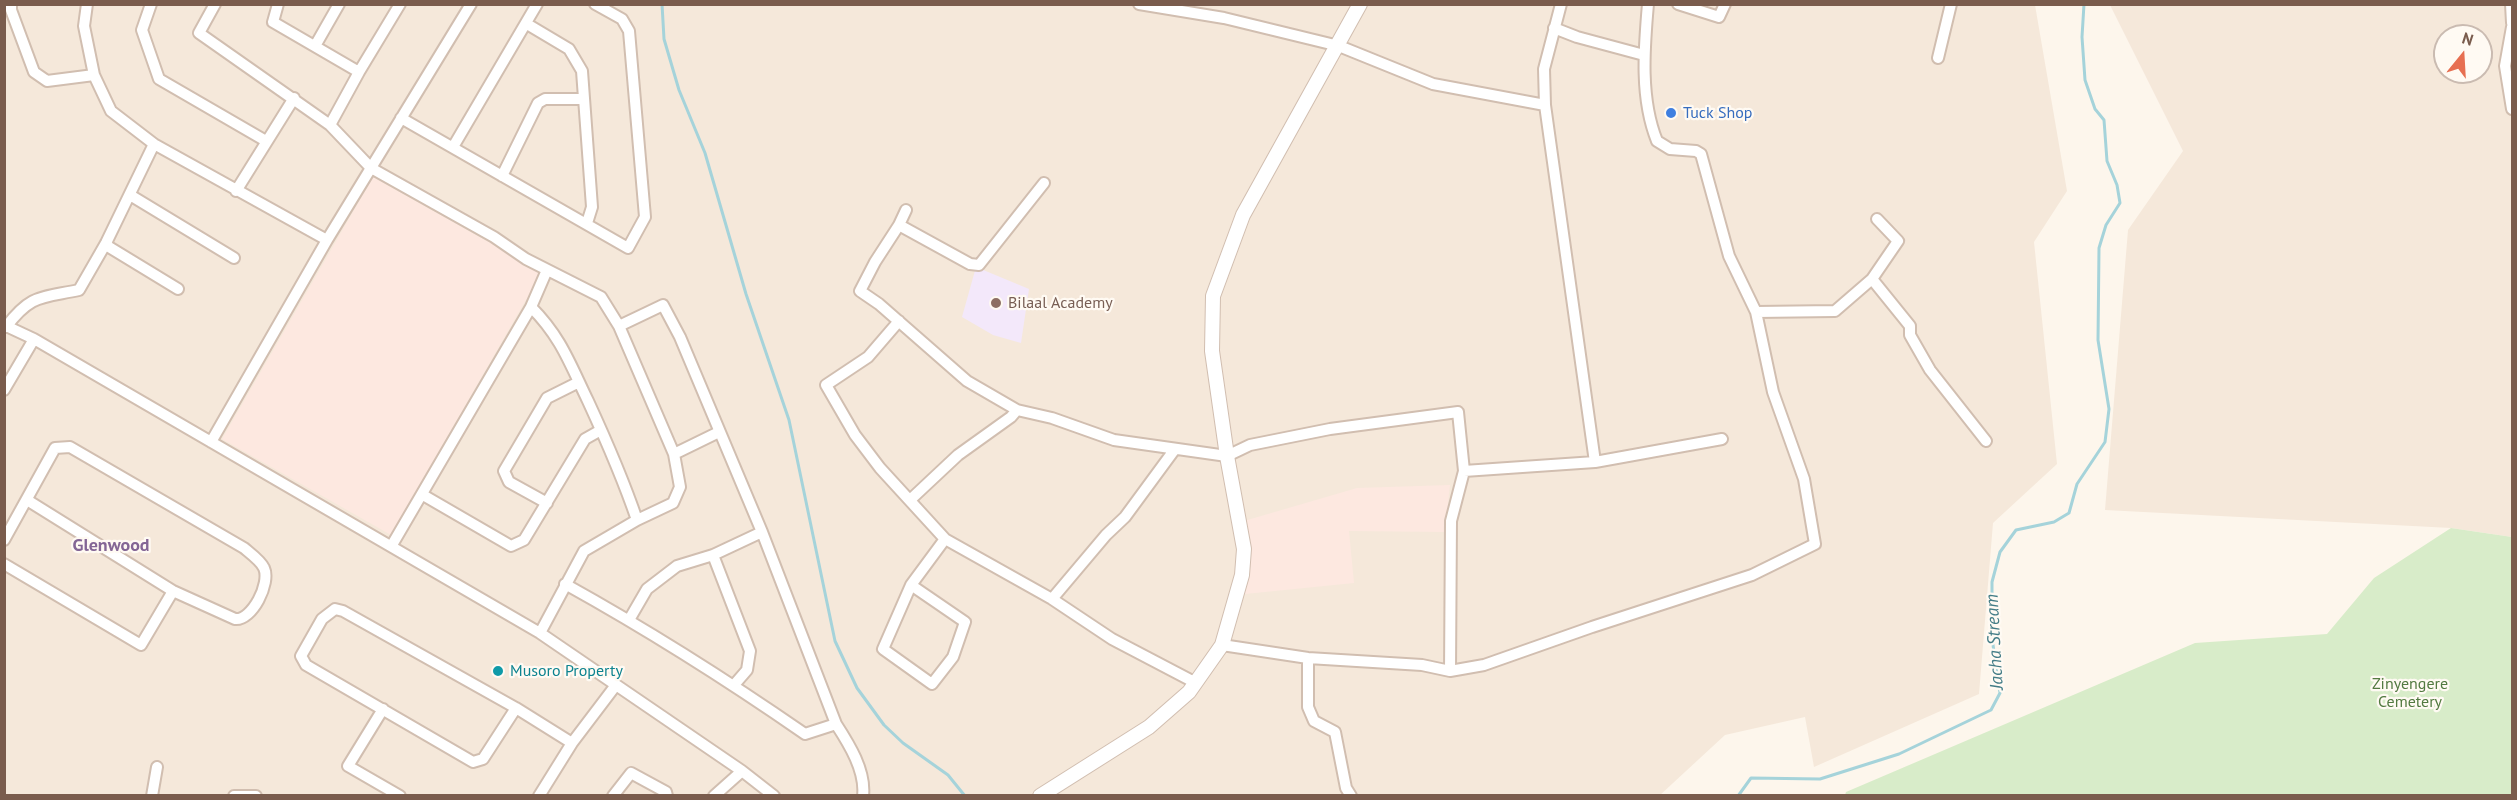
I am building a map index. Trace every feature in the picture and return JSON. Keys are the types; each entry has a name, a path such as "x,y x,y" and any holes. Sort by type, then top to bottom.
{"street":[{"path":"11,4 11,10 34,72 47,81 94,75"},
{"path":"87,4 84,26 94,75 111,111 154,144 327,240"},
{"path":"151,4 142,30 159,79 266,141"},
{"path":"215,4 199,33 330,125 371,168 547,270 601,297 619,326 674,454 680,487 673,503 637,520 584,551 540,633"},
{"path":"278,4 273,22 359,72"},
{"path":"315,46 339,4"},
{"path":"330,125 400,4"},
{"path":"211,442 327,240 471,4"},
{"path":"453,147 537,4"},
{"path":"401,118 628,248 645,217 629,31 622,19 595,4"},
{"path":"1139,4 1224,18 1339,46 1433,84 1545,105"},
{"path":"1224,18 1225,4"},
{"path":"1040,795 1149,727 1196,683 1222,645 1242,575 1244,549 1227,456 1212,351 1213,296 1244,215 1339,46 1360,4"},
{"path":"1561,4 1544,69 1545,105 1595,462"},
{"path":"1222,645 1308,658 1422,665 1450,671 1484,665 1752,575 1815,544 1804,479 1773,392 1756,312 1729,256 1701,154 1670,149 1657,141 1650,123 1644,55 1648,4"},
{"path":"1678,4 1719,17 1725,4"},
{"path":"1938,58 1951,4"},
{"path":"2511,4 2512,25 2505,66 2512,109"},
{"path":"526,24 569,49 582,71 592,207 587,223"},
{"path":"1554,28 1577,37 1644,55"},
{"path":"236,191 294,98"},
{"path":"502,176 538,103 545,99 583,99"},
{"path":"154,144 106,243 79,290 31,300 5,326 34,339 540,633 774,795"},
{"path":"899,225 970,264 979,265 1044,183"},
{"path":"130,195 234,258"},
{"path":"906,210 860,291 899,321 967,381 1017,410 1052,418 1114,440 1227,456 1250,445 1330,429 1458,412 1464,471 1451,521 1450,671"},
{"path":"1756,312 1835,311 1872,279 1898,241 1878,219"},
{"path":"106,243 177,289"},
{"path":"392,545 531,308 547,270"},
{"path":"1872,279 1911,326 1910,335 1930,370 1986,441"},
{"path":"619,326 663,305 680,337 762,532 836,724 852,749 864,789 863,795"},
{"path":"531,308 547,323 564,347 627,491 637,520"},
{"path":"899,321 868,357 826,385 855,435 880,468 945,539 1052,599 1112,639 1196,683"},
{"path":"4,390 34,339"},
{"path":"547,503 509,482 504,471 547,398 579,382"},
{"path":"910,500 958,455 1011,417 1017,410"},
{"path":"423,495 511,546 524,540 585,439 601,430"},
{"path":"674,454 719,432"},
{"path":"1464,471 1595,462 1722,439"},
{"path":"4,540 55,448 70,447 244,548 264,567 266,580 251,613 242,620 235,620 173,591 27,500"},
{"path":"1052,599 1106,535 1125,517 1175,449"},
{"path":"629,620 647,589 677,566 713,555 762,532"},
{"path":"911,585 965,622 953,657 932,684 883,649 911,585 945,539"},
{"path":"713,555 750,651 747,670 734,686"},
{"path":"4,564 141,645 173,591"},
{"path":"565,584 629,620 805,734 836,724"},
{"path":"516,708 483,759 473,762 306,665 301,656 322,619 335,609 343,611 516,708 572,743"},
{"path":"1308,658 1308,708 1314,721 1335,732 1347,788 1351,795"},
{"path":"539,795 572,743 616,685"},
{"path":"383,709 348,765 400,795"},
{"path":"153,795 157,767"},
{"path":"714,795 742,771"},
{"path":"613,795 631,773 666,792 667,795"},
{"path":"234,795 256,795"}],"shaded area":[{"path":"5,5 2035,5 2067,191 2034,242 2057,464 1993,523 1979,694 1814,767 1805,717 1725,735 1659,796 5,796"},
{"path":"2110,5 2512,5 2512,537 2451,528 2105,510 2128,230 2183,151"},
{"path":"373,177 542,272 391,535 222,439"},
{"name":"Bilaal Academy","path":"976,267 1029,289 1021,343 993,335 962,317"},
{"path":"1450,485 1445,532 1349,531 1354,583 1245,594 1244,521 1357,488"}],"green space":[{"name":"Zinyengere Cemetery","path":"2451,528 2512,537 2512,795 1845,795 1846,792 2195,643 2327,634 2374,578"}],"waterway":[{"path":"662,4 664,39 679,90 705,153 746,294 789,420 835,641 857,688 884,725 903,743 948,775 965,796"},
{"name":"Jacha Stream","path":"1738,796 1751,778 1820,779 1899,754 1991,710 2000,693 1992,638 1992,582 2000,552 2016,530 2054,522 2069,513 2077,484 2105,442 2109,409 2098,340 2099,248 2106,225 2120,203 2117,185 2107,161 2104,120 2095,109 2085,80 2082,37 2084,4"}],"place":[{"name":"Tuck Shop","path":"1671,113"},
{"name":"Bilaal Academy","path":"996,303"},
{"name":"Musoro Property","path":"498,671"}],"district":[{"name":"Glenwood","path":"111,546"}]}
